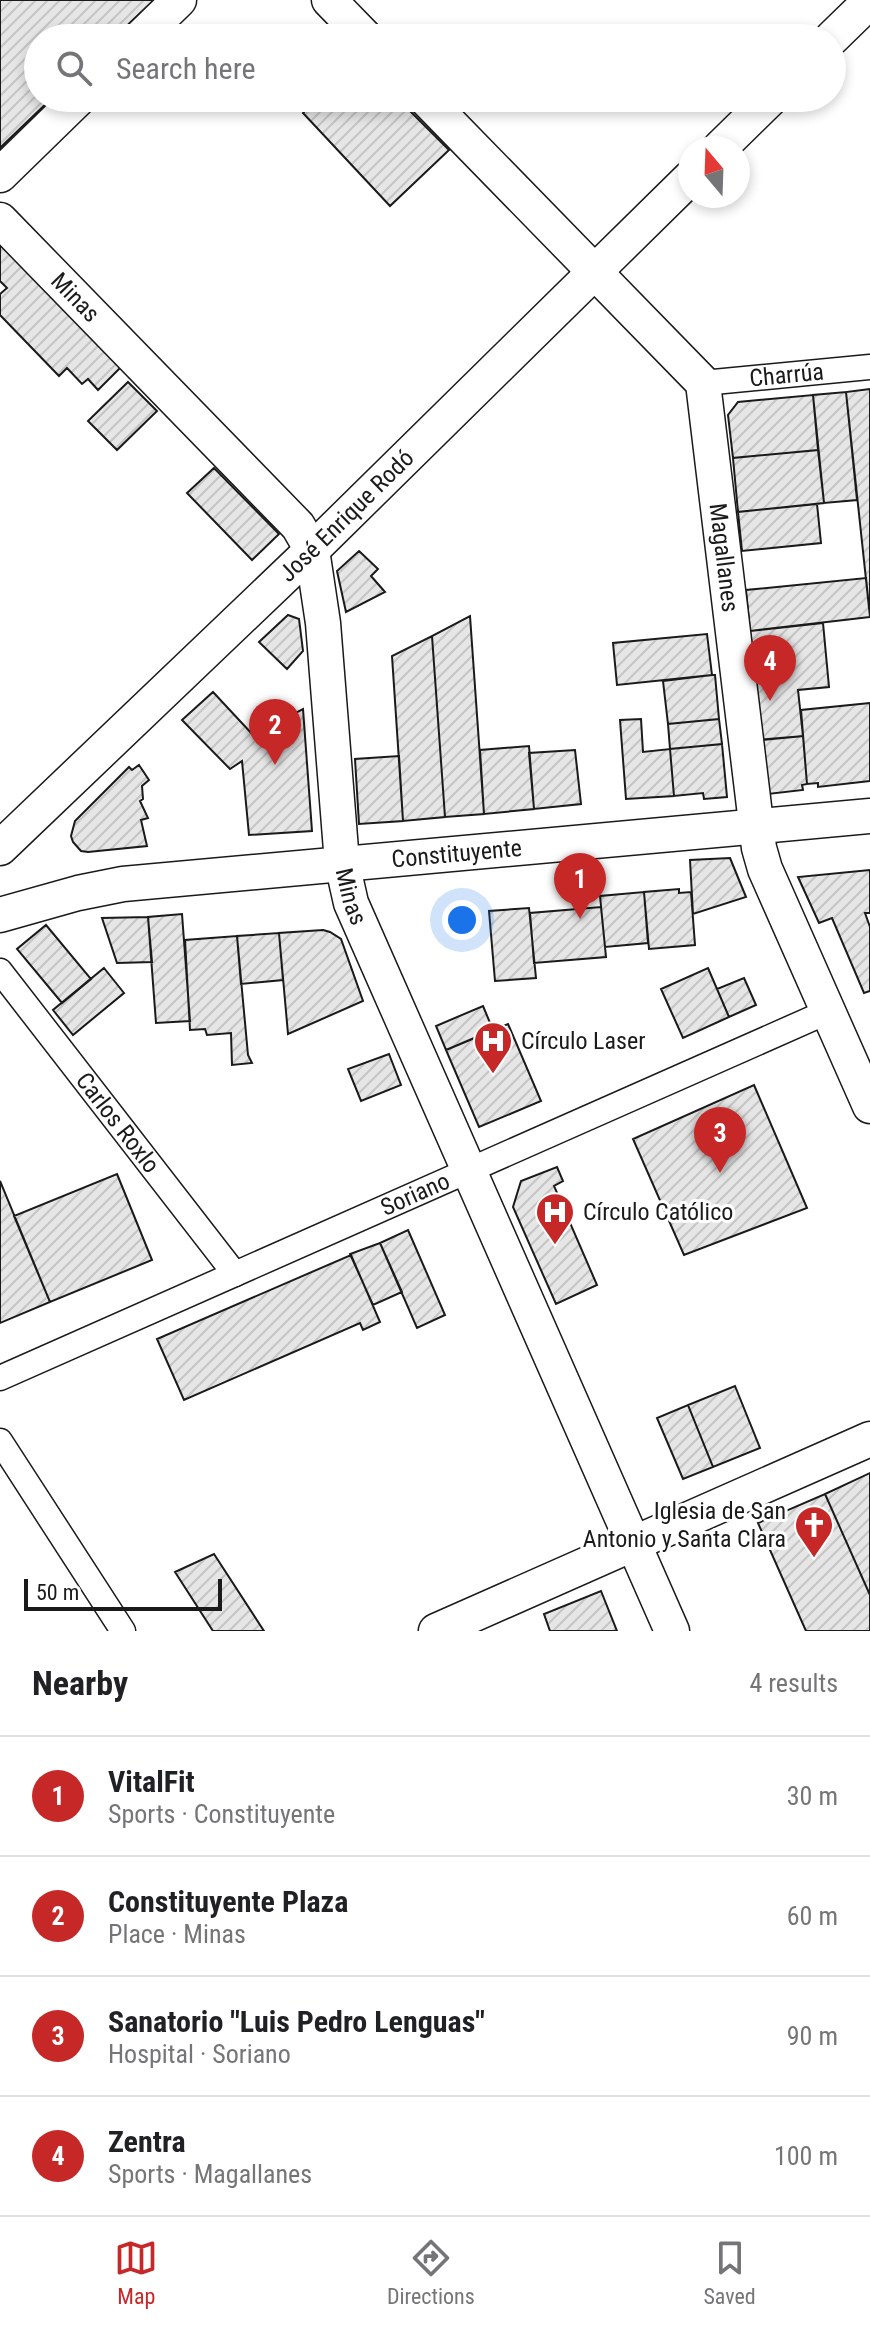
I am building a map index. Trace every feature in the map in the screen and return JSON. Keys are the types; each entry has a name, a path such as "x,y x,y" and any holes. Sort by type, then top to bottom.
{"street":[{"path":"154,24 179,0"},
{"path":"329,0 352,24"},
{"path":"846,24 870,1"},
{"path":"0,175 65,112"},
{"path":"439,112 703,383"},
{"path":"732,136 757,112"},
{"name":"José Enrique Rodó","path":"0,848 312,550 678,190"},
{"name":"Minas","path":"0,220 298,526 312,550 323,623 342,863 351,903 672,1631"},
{"name":"Charrúa","path":"703,383 870,367"},
{"name":"Magallanes","path":"703,383 756,826 765,869 870,1106"},
{"name":"Constituyente","path":"0,915 123,884 870,816"},
{"name":"Carlos Roxlo","path":"0,971 235,1274"},
{"name":"Soriano","path":"0,1378 829,1011"},
{"path":"436,1631 870,1439"},
{"path":"0,1441 123,1631"}],"building":[{"path":"0,0 154,0 129,24 24,24 24,112 37,112 0,148"},
{"path":"37,112 48,112 0,158 0,148"},
{"path":"411,112 449,150 390,206 303,113"},
{"path":"0,244 125,363 98,390 88,379 82,384 67,368 59,376 0,315 0,294 7,288 0,281"},
{"path":"128,382 157,411 117,450 88,421"},
{"path":"870,389 870,617 846,392"},
{"path":"846,392 857,500 824,503 813,395"},
{"path":"813,395 818,450 733,458 728,415 738,402"},
{"path":"818,450 824,503 738,512 733,458"},
{"path":"214,468 279,534 252,560 187,493"},
{"path":"817,504 821,543 742,551 738,512"},
{"path":"359,551 378,569 371,576 385,592 346,612 337,571"},
{"path":"866,578 870,617 750,631 746,590"},
{"path":"288,615 299,619 303,651 287,669 259,642"},
{"path":"470,616 484,814 445,817 432,636"},
{"path":"823,623 829,687 798,690 803,736 761,740 750,631"},
{"path":"707,634 712,675 617,685 613,643"},
{"path":"432,636 445,817 403,821 392,656"},
{"path":"715,675 719,719 668,724 663,681"},
{"path":"213,692 253,735 303,709 312,831 249,835 242,761 230,769 182,720"},
{"path":"870,703 870,781 818,787 818,783 807,784 801,710"},
{"path":"641,719 643,752 670,749 674,796 626,799 620,720"},
{"path":"719,719 722,744 670,749 668,724"},
{"path":"803,736 807,784 802,785 803,790 768,794 757,740"},
{"path":"722,744 727,797 704,799 703,793 674,796 670,749"},
{"path":"529,746 534,809 484,814 480,750"},
{"path":"575,750 581,804 534,809 529,753"},
{"path":"399,756 403,821 359,824 355,759"},
{"path":"139,765 149,780 142,786 143,799 140,801 148,818 141,820 147,846 81,851 71,836 75,821 129,767 132,770"},
{"path":"730,858 746,897 693,914 690,860"},
{"path":"870,870 870,913 865,913 870,927 870,991 864,993 832,918 819,923 798,877"},
{"path":"679,889 679,893 691,892 695,945 649,949 644,892"},
{"path":"644,892 648,943 605,947 600,896"},
{"path":"601,907 606,957 534,963 530,913"},
{"path":"529,908 536,978 495,981 489,911"},
{"path":"182,914 190,1021 156,1023 148,917"},
{"path":"148,917 152,962 117,963 102,918"},
{"path":"46,925 91,979 62,1003 17,949"},
{"path":"323,930 341,939 363,1001 288,1034 279,933"},
{"path":"279,933 283,980 241,984 237,936"},
{"path":"237,936 248,1055 252,1063 232,1065 231,1033 207,1035 205,1029 190,1030 185,940"},
{"path":"104,968 124,993 73,1035 53,1010"},
{"path":"708,968 729,1017 683,1038 661,989"},
{"path":"744,978 756,1005 729,1017 717,989"},
{"path":"483,1006 493,1030 446,1050 436,1026"},
{"name":"Círculo Laser","path":"508,1024 541,1101 479,1127 446,1050"},
{"path":"389,1054 401,1085 361,1101 348,1069"},
{"path":"754,1085 807,1208 684,1255 633,1139"},
{"name":"Círculo Católico","path":"557,1167 563,1181 554,1186 597,1285 556,1304 513,1207 521,1181"},
{"path":"117,1174 152,1260 50,1302 14,1216"},
{"path":"0,1181 50,1302 0,1323"},
{"path":"408,1230 445,1315 417,1328 380,1243"},
{"path":"380,1243 402,1292 373,1305 350,1254"},
{"path":"351,1255 380,1322 363,1330 360,1323 184,1400 157,1339"},
{"path":"735,1386 760,1448 713,1467 688,1405"},
{"path":"688,1405 713,1467 683,1479 657,1418"},
{"path":"870,1473 870,1595 825,1494"},
{"name":"Iglesia de San Antonio y Santa Clara","path":"825,1494 870,1595 870,1631 806,1631 758,1523"},
{"path":"214,1554 264,1631 213,1631 175,1572"},
{"path":"601,1591 617,1631 550,1631 544,1614"}],"place":[{"name":"Zentra","path":"770,701"},
{"name":"Constituyente Plaza","path":"275,765"},
{"name":"VitalFit","path":"580,919"},
{"name":"Círculo Laser","path":"493,1075"},
{"name":"Sanatorio \"Luis Pedro Lenguas\"","path":"720,1173"},
{"name":"Círculo Católico","path":"555,1246"},
{"name":"Iglesia de San Antonio y Santa Clara","path":"814,1559"}]}
